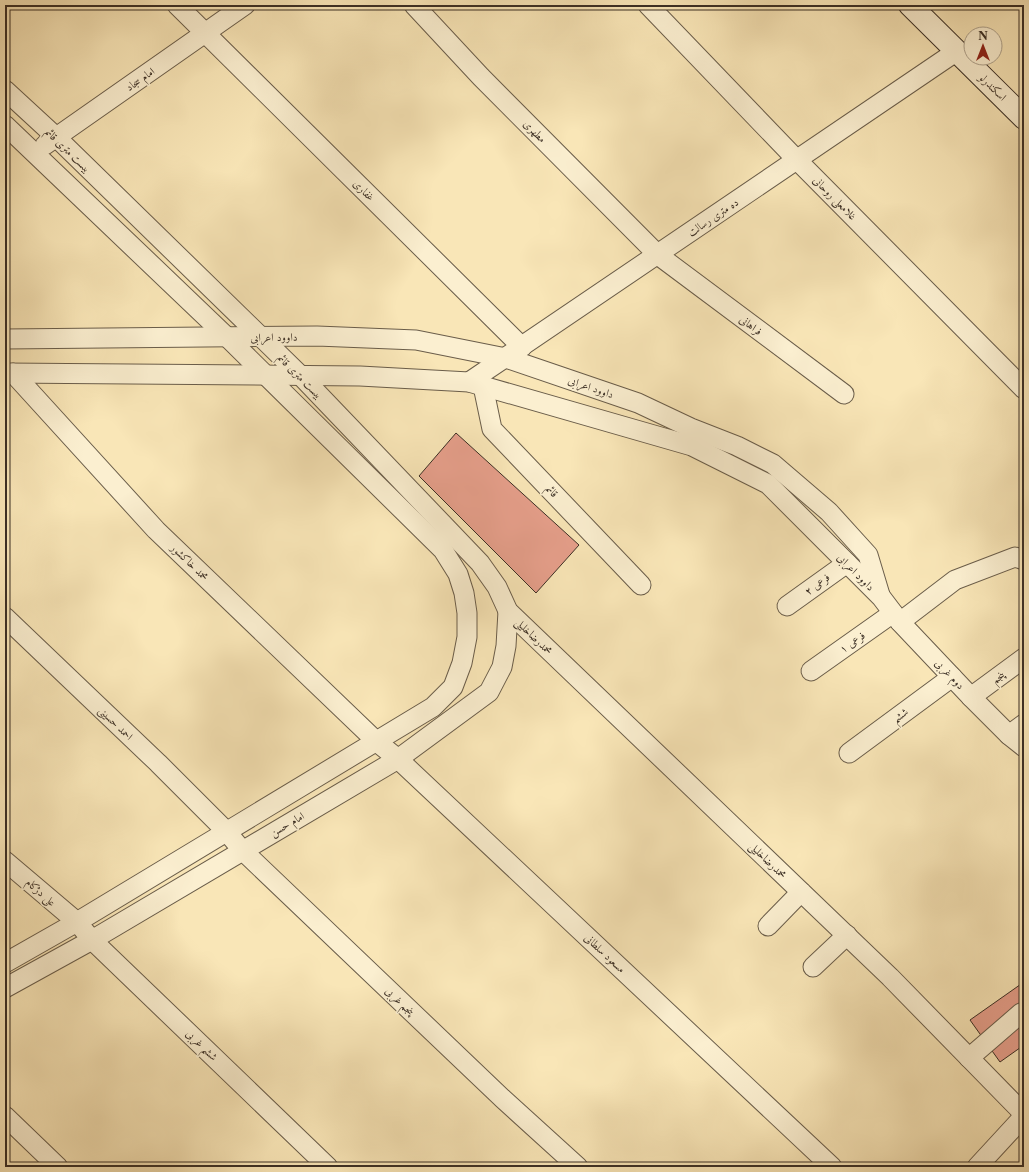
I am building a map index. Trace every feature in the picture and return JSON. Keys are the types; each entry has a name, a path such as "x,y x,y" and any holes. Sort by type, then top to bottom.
{"main road":[{"name":"اسکندرلو","path":"910,5 1024,118"}],"street":[{"name":"غفاری","path":"177,5 206,32 522,347"},
{"name":"امام سجاد","path":"34,152 245,5"},
{"name":"مطهری","path":"414,5 481,77 658,255"},
{"name":"غلامعلی روحانی","path":"648,5 797,160 1024,389"},
{"name":"ده متری رسالت","path":"476,384 506,358 957,51"},
{"name":"بیست متری قائم","path":"5,90 56,137 300,375 480,563 496,587 508,611"},
{"name":"بیست متری قائم","path":"5,125 228,338 443,550 458,574 464,593 467,613 467,637 462,663 454,687 433,707 377,742"},
{"name":"فراهانی","path":"658,255 844,394"},
{"name":"داوود اعرابی","path":"5,339 317,336 416,340 506,358 638,403 691,428 737,446 773,464 829,512 868,555 881,597"},
{"name":"داوود اعرابی","path":"9,373 368,376 476,384 692,446 768,484 881,597"},
{"name":"محمد خاکشور","path":"9,373 156,530 377,742"},
{"name":"قائم","path":"476,384 492,429 641,585"},
{"name":"فرعی ۱","path":"811,671 955,580 1015,557 1024,560"},
{"name":"فرعی ۲","path":"787,606 847,563"},
{"name":"دوم غربی","path":"881,597 896,617 971,697 1017,729 1024,747"},
{"name":"امام حسن","path":"5,988 92,940 398,759 489,692 502,667 506,646 508,611"},
{"name":"محمدرضاخلیلی","path":"508,611 847,935 890,977 1024,1115"},
{"name":"احمد حسینی","path":"5,617 158,763 226,831"},
{"name":"پنجم","path":"971,697 1024,658"},
{"name":"ششم","path":"849,753 952,677"},
{"name":"مسعود سلطانی","path":"377,742 398,759 832,1167"},
{"path":"5,963 77,922 226,831 377,742"},
{"name":"پنجم غربی","path":"226,831 242,850 502,1098 578,1167"},
{"name":"علی دژکام","path":"5,861 77,922"},
{"path":"768,926 801,892"},
{"name":"ششم غربی","path":"77,922 92,940 328,1167"},
{"path":"813,967 847,935"},
{"path":"969,1058 1021,1013"},
{"path":"977,1167 1024,1115"},
{"path":"5,1116 58,1167"}],"building":[{"path":"456,433 579,545 536,593 419,476"},
{"path":"1024,982 1024,1045 1000,1062 970,1020"}]}
